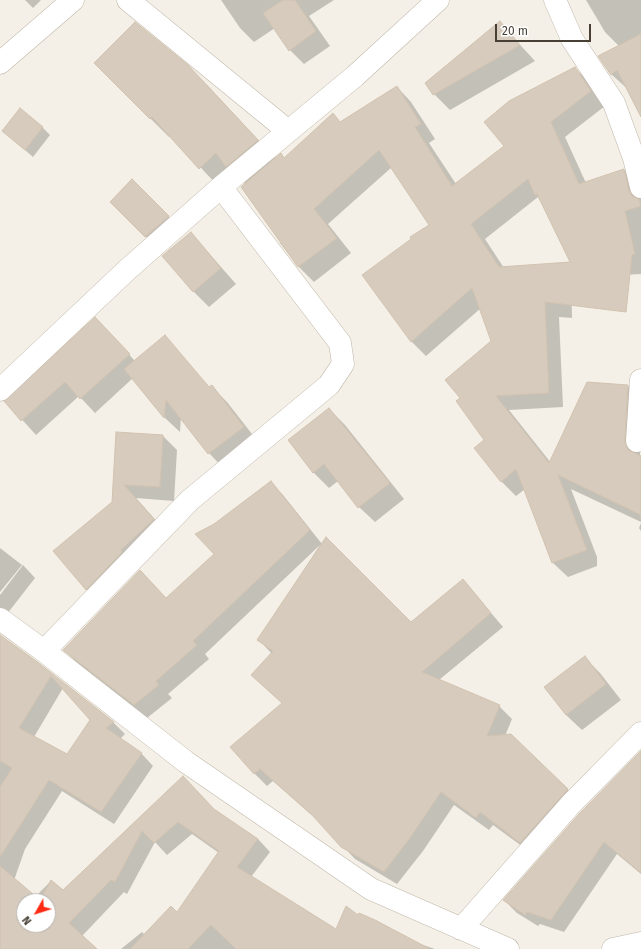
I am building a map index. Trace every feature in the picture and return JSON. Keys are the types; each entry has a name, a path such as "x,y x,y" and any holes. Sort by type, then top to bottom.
{"street":[{"path":"0,63 73,0"},
{"path":"128,0 288,131"},
{"path":"0,390 127,270 221,187 354,76 438,0"},
{"path":"555,0 572,39 614,103 634,158 641,187"},
{"path":"44,651 190,500 329,385 343,364 340,342 221,187"},
{"path":"638,441 641,380"},
{"path":"0,619 44,651 186,762 372,889 508,949"},
{"path":"461,929 571,804 641,733"},
{"path":"613,949 641,943"}],"building":[{"path":"283,0 295,0 316,31 289,51 263,13"},
{"path":"500,21 520,45 433,95 425,83"},
{"path":"135,22 188,65 258,140 226,167 216,153 199,169 152,117 150,119 94,63"},
{"path":"641,34 641,117 617,70 611,75 598,56"},
{"path":"575,67 591,91 551,122 579,184 624,169 629,190 632,196 639,199 641,206 625,211 635,254 632,255 626,312 545,302 549,393 496,396 549,463 587,382 628,385 625,441 628,450 641,456 641,515 558,475 587,550 552,563 516,469 501,482 474,448 484,440 456,401 460,398 445,380 491,341 472,288 411,342 362,275 411,239 410,237 429,225 379,150 314,209 337,238 298,267 241,187 281,153 284,158 333,113 340,122 397,86 421,124 415,127 452,186 504,146 484,122 509,101","holes":["528,179 535,195 537,194 570,262 499,267 471,224"]},
{"path":"20,108 43,127 25,150 2,131"},
{"path":"132,179 169,216 145,237 110,202"},
{"path":"191,232 221,268 193,292 162,256"},
{"path":"95,317 130,354 80,399 65,382 21,421 4,401"},
{"path":"165,335 209,387 212,385 244,427 208,454 166,400 164,418 124,369"},
{"path":"329,408 390,483 358,508 324,464 313,473 288,440"},
{"path":"116,432 163,435 160,487 124,485 154,519 121,550 122,552 86,590 53,551 112,502"},
{"path":"271,481 310,530 193,641 197,645 156,681 159,685 134,705 63,650 140,570 166,598 214,554 195,534 214,524"},
{"path":"326,537 411,622 463,579 491,613 422,672 500,705 487,736 511,734 568,789 520,843 480,812 476,818 441,792 410,838 384,872 341,847 313,816 260,769 254,774 230,747 282,703 251,675 273,651 257,640"},
{"path":"0,635 114,722 106,728 142,753 101,812 49,780 0,857 0,787 12,768 0,761","holes":["51,676 90,720 67,754 19,728"]},
{"path":"585,656 606,684 566,715 544,687"},
{"path":"641,751 641,873 604,842 551,920 527,912 525,915 503,900 580,813"},
{"path":"183,776 214,809 258,839 237,867 336,929 346,906 358,915 359,913 375,920 430,949 236,949 211,925 188,949 130,949 171,906 177,912 219,851 178,822 154,843 142,831 115,882 111,880 69,923 97,949 0,949 0,866 32,893 16,893 16,933 56,933 56,893 44,893 51,880 63,890"}]}
